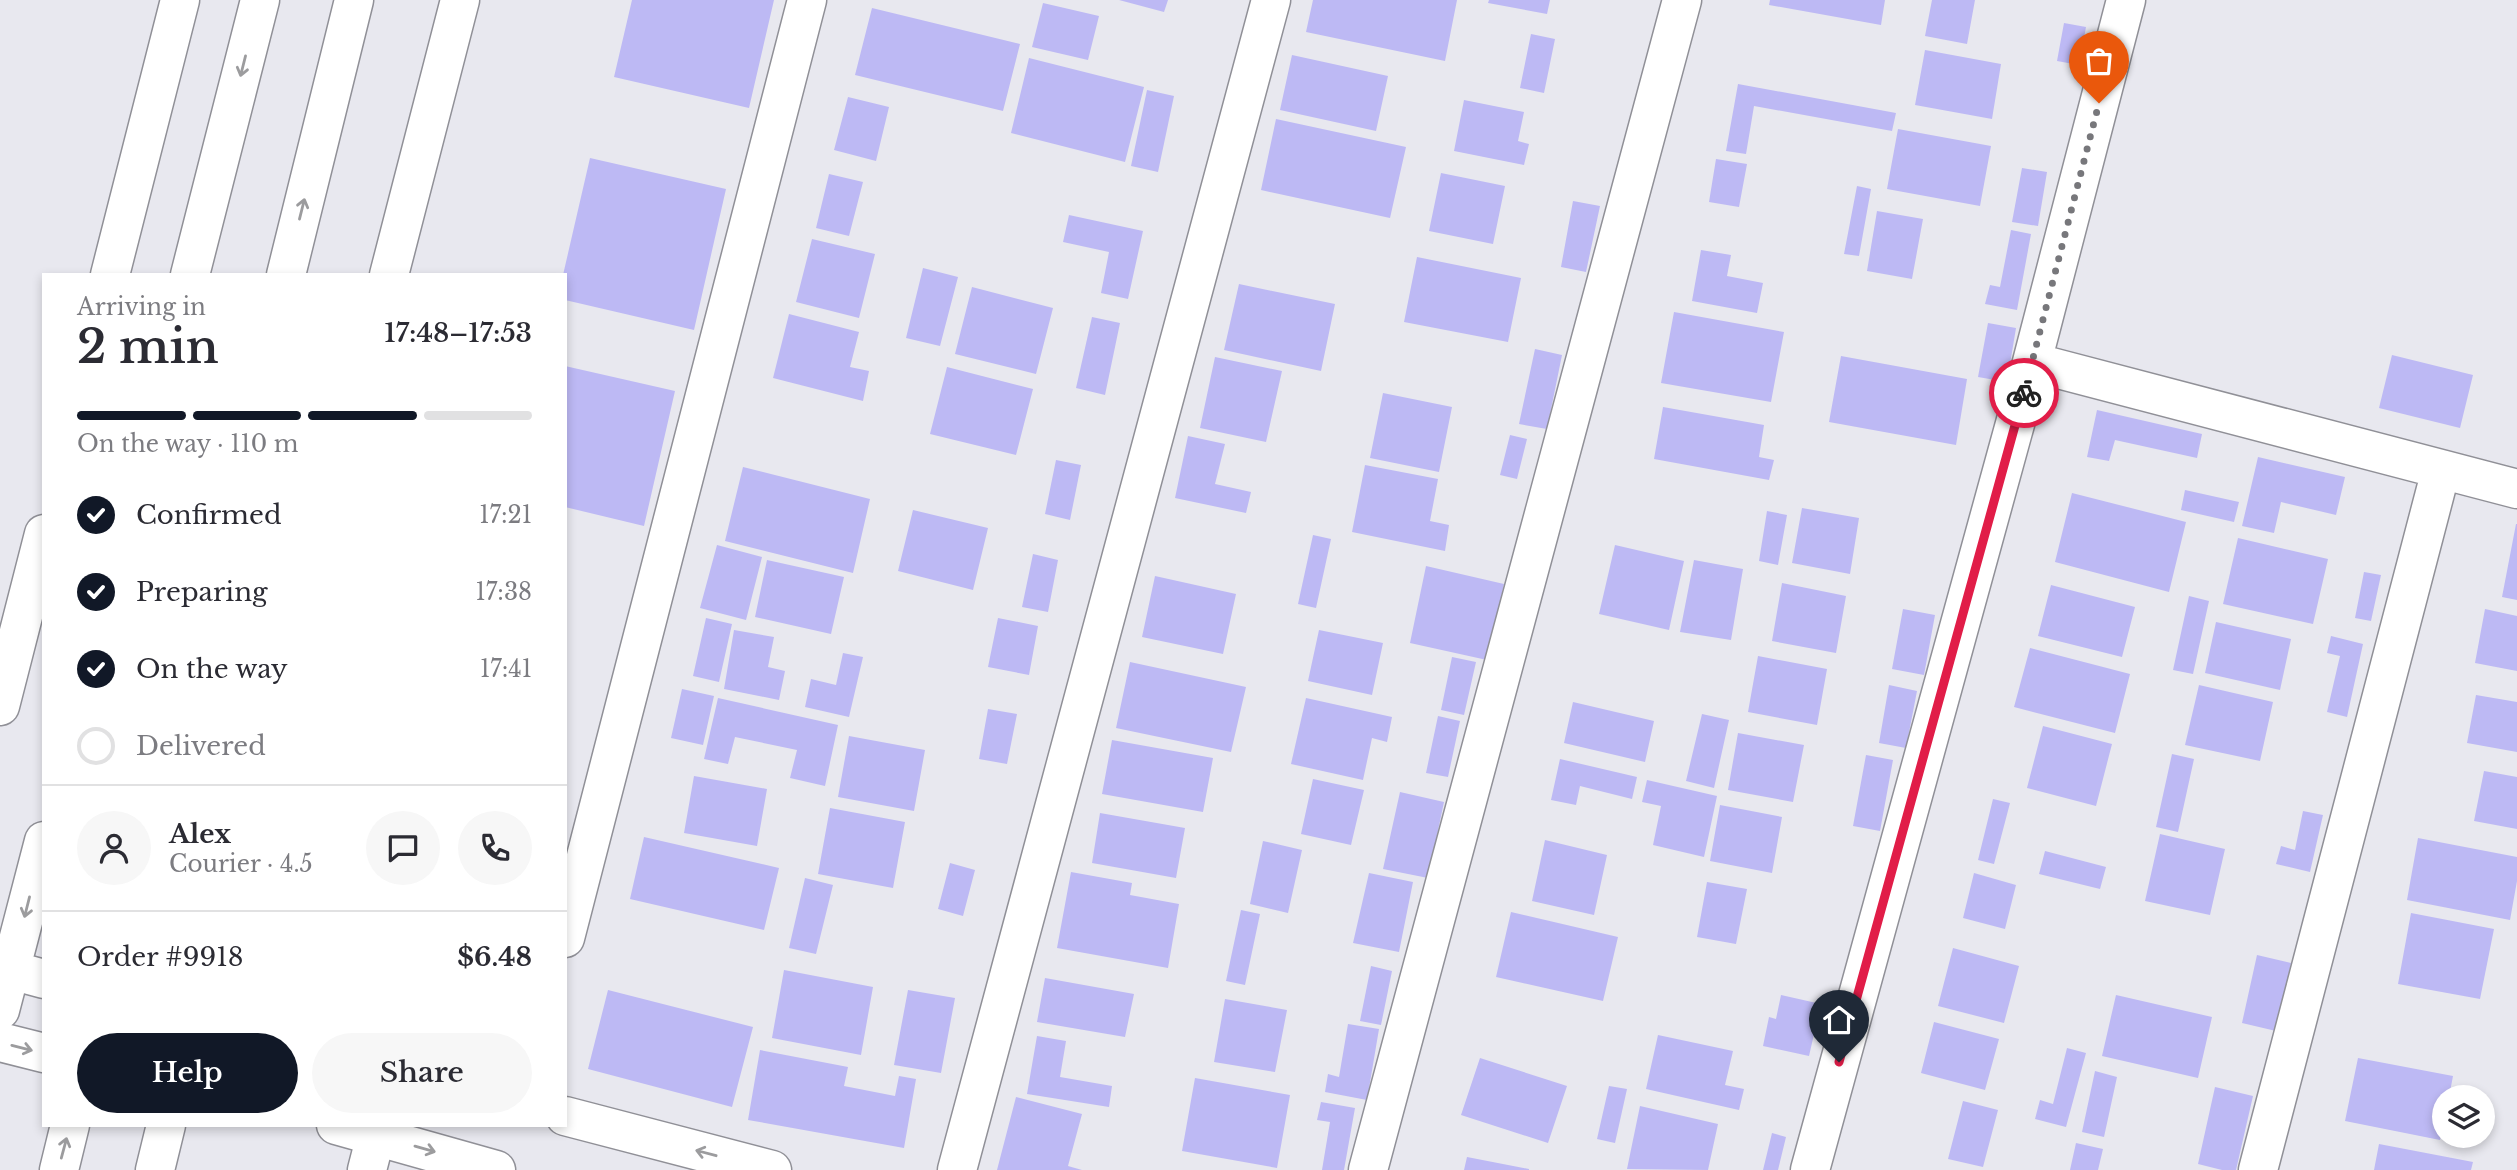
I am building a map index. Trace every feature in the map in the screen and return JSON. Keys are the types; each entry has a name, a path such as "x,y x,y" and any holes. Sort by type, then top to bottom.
{"street":[{"path":"111,273 180,0"},
{"path":"191,273 260,0"},
{"path":"286,273 354,0"},
{"path":"390,273 460,0"},
{"path":"567,930 807,0"},
{"path":"957,1170 1270,0"},
{"path":"1368,1170 1682,0"},
{"path":"1810,1170 2032,362 2126,0"},
{"path":"2032,362 2517,489"},
{"path":"2258,1170 2441,470"},
{"path":"0,706 42,542"},
{"path":"0,1010 18,972 42,851"},
{"path":"0,1042 42,1053"},
{"path":"567,1117 772,1170"},
{"path":"59,1170 70,1127"},
{"path":"155,1170 166,1127"},
{"path":"339,1127 372,1152 496,1170"}],"building":[{"path":"632,0 774,0 749,108 614,77"},
{"path":"1119,0 1168,0 1164,12"},
{"path":"1313,0 1457,0 1445,61 1306,32"},
{"path":"1489,0 1550,0 1547,14 1488,3"},
{"path":"1770,0 1885,0 1881,25 1769,5"},
{"path":"1932,0 1975,0 1967,44 1925,36"},
{"path":"1043,3 1099,16 1088,60 1032,47"},
{"path":"872,8 1020,44 1003,111 855,75"},
{"path":"2064,23 2086,27 2079,65 2057,61"},
{"path":"1531,34 1555,39 1544,93 1520,88"},
{"path":"1925,50 2001,64 1992,119 1915,105"},
{"path":"1292,55 1388,76 1376,131 1280,110"},
{"path":"1029,58 1144,87 1125,162 1011,133"},
{"path":"1738,84 1896,113 1892,131 1754,106 1746,154 1726,151"},
{"path":"1147,90 1174,96 1158,172 1131,166"},
{"path":"848,97 889,107 876,161 834,150"},
{"path":"1464,100 1524,112 1518,141 1529,144 1524,165 1454,151"},
{"path":"1276,119 1406,147 1390,218 1261,190"},
{"path":"1898,129 1991,146 1980,206 1887,189"},
{"path":"590,158 726,189 694,330 567,300 567,273 563,273"},
{"path":"1716,159 1747,164 1739,207 1709,202"},
{"path":"2022,168 2047,172 2038,226 2012,222"},
{"path":"1441,173 1505,186 1493,244 1429,231"},
{"path":"829,174 863,182 849,236 816,228"},
{"path":"1857,186 1871,189 1859,256 1844,254"},
{"path":"1573,201 1600,206 1586,272 1561,267"},
{"path":"1877,211 1923,219 1912,279 1867,271"},
{"path":"1069,215 1143,231 1128,299 1101,293 1109,252 1063,242"},
{"path":"2011,230 2031,234 2017,310 1985,304 1990,285 2000,287"},
{"path":"812,239 875,254 859,318 796,302"},
{"path":"1701,250 1731,255 1727,276 1763,283 1757,313 1692,301"},
{"path":"1417,257 1521,278 1508,342 1404,322"},
{"path":"923,268 958,277 940,346 906,338"},
{"path":"1239,284 1335,304 1321,371 1224,350"},
{"path":"972,287 1053,308 1036,374 955,354"},
{"path":"1674,312 1784,332 1771,402 1661,383"},
{"path":"789,314 859,332 850,367 869,371 863,401 773,378"},
{"path":"1092,317 1120,323 1105,395 1076,388"},
{"path":"1988,323 2016,328 2007,382 1978,377"},
{"path":"1535,349 1562,355 1547,429 1519,424"},
{"path":"2392,355 2473,375 2460,428 2379,408"},
{"path":"1841,356 1967,379 1956,445 1829,422"},
{"path":"1215,357 1282,371 1266,442 1200,428"},
{"path":"567,366 675,391 644,526 567,507"},
{"path":"947,367 1033,389 1016,455 930,434"},
{"path":"1383,393 1452,407 1439,472 1370,458"},
{"path":"1663,407 1764,425 1759,457 1774,460 1769,480 1654,459"},
{"path":"2097,410 2202,434 2197,458 2115,440 2109,461 2087,457"},
{"path":"1510,435 1527,439 1517,479 1500,475"},
{"path":"1188,436 1225,444 1215,484 1251,492 1246,513 1175,498"},
{"path":"2258,457 2345,477 2336,515 2281,502 2274,533 2242,526"},
{"path":"1056,460 1081,465 1070,520 1045,514"},
{"path":"1365,465 1438,479 1430,521 1449,525 1445,551 1352,532"},
{"path":"743,467 870,499 853,573 725,541"},
{"path":"2185,490 2239,502 2234,522 2181,510"},
{"path":"2072,493 2186,522 2169,592 2055,562"},
{"path":"1802,508 1859,518 1850,574 1792,563"},
{"path":"913,510 988,528 973,590 898,571"},
{"path":"1767,511 1787,515 1778,565 1759,561"},
{"path":"2517,524 2517,600 2502,597"},
{"path":"1313,535 1331,539 1316,608 1298,604"},
{"path":"2238,538 2328,559 2313,624 2223,604"},
{"path":"717,545 762,557 746,620 700,608"},
{"path":"1615,545 1684,561 1669,630 1599,614"},
{"path":"1033,554 1058,560 1048,612 1022,607"},
{"path":"767,560 844,577 831,634 755,617"},
{"path":"1694,560 1743,569 1731,640 1680,632"},
{"path":"1426,566 1504,584 1487,660 1410,643"},
{"path":"2364,572 2381,575 2371,621 2355,618"},
{"path":"1155,576 1236,594 1223,654 1142,637"},
{"path":"1782,583 1846,596 1836,653 1772,641"},
{"path":"2051,585 2135,607 2122,657 2038,636"},
{"path":"2189,596 2209,601 2193,674 2173,670"},
{"path":"1903,609 1935,615 1924,675 1892,669"},
{"path":"2485,609 2517,616 2517,671 2475,663"},
{"path":"706,618 732,624 719,682 693,676"},
{"path":"998,618 1038,626 1029,675 988,667"},
{"path":"2216,622 2291,639 2280,690 2205,673"},
{"path":"734,630 774,637 768,667 785,671 779,700 724,689"},
{"path":"1319,630 1383,643 1372,695 1308,681"},
{"path":"2331,636 2363,644 2347,717 2327,712 2340,656 2327,653"},
{"path":"2030,648 2130,674 2115,733 2014,707"},
{"path":"843,653 863,657 849,717 805,707 811,679 836,685"},
{"path":"1758,656 1827,669 1817,725 1748,712"},
{"path":"1452,657 1476,662 1464,715 1441,710"},
{"path":"1130,662 1246,687 1231,752 1116,728"},
{"path":"1889,685 1917,691 1906,748 1879,743"},
{"path":"2199,685 2273,702 2260,761 2185,745"},
{"path":"682,689 714,696 703,745 671,738"},
{"path":"2476,695 2517,702 2517,752 2467,743"},
{"path":"718,698 838,725 825,786 790,778 797,750 735,737 728,764 704,759"},
{"path":"1306,698 1392,717 1387,742 1372,738 1363,780 1291,764"},
{"path":"1573,702 1654,721 1645,762 1564,743"},
{"path":"988,709 1017,714 1007,764 979,759"},
{"path":"1702,714 1729,720 1714,788 1686,781"},
{"path":"1438,716 1460,721 1448,777 1426,773"},
{"path":"2043,726 2112,744 2096,806 2027,788"},
{"path":"1738,733 1804,745 1793,802 1728,790"},
{"path":"849,736 925,750 914,811 838,797"},
{"path":"1112,740 1213,758 1203,812 1102,794"},
{"path":"2172,754 2194,759 2178,832 2156,827"},
{"path":"1866,755 1893,760 1880,831 1853,826"},
{"path":"1560,759 1637,777 1632,799 1580,786 1576,805 1551,800"},
{"path":"2484,771 2517,777 2517,829 2474,821"},
{"path":"694,776 767,789 757,846 684,833"},
{"path":"1313,779 1364,790 1351,845 1301,834"},
{"path":"1647,780 1717,796 1704,857 1653,845 1661,806 1642,802"},
{"path":"1400,792 1444,802 1428,878 1383,869"},
{"path":"1993,799 2010,803 1994,864 1978,860"},
{"path":"1720,805 1782,817 1772,873 1710,861"},
{"path":"830,808 905,822 893,888 818,874"},
{"path":"2303,811 2323,815 2310,872 2276,864 2281,846 2295,850"},
{"path":"1100,813 1185,828 1176,878 1092,863"},
{"path":"2160,834 2225,849 2210,915 2145,901"},
{"path":"644,837 779,868 764,930 630,899"},
{"path":"2418,838 2517,857 2517,881 2510,920 2407,900"},
{"path":"1545,840 1607,855 1594,915 1532,901"},
{"path":"1263,841 1302,850 1288,913 1250,904"},
{"path":"2045,851 2106,867 2100,889 2039,874"},
{"path":"950,863 975,870 963,916 938,909"},
{"path":"1071,872 1132,883 1130,895 1179,904 1168,968 1057,948"},
{"path":"1369,873 1413,882 1399,952 1353,943"},
{"path":"1974,873 2016,885 2005,929 1963,918"},
{"path":"805,878 833,885 816,954 789,948"},
{"path":"1707,882 1747,889 1736,944 1697,937"},
{"path":"1241,910 1260,914 1245,985 1226,981"},
{"path":"1511,912 1618,937 1603,1001 1496,977"},
{"path":"2411,913 2494,929 2480,999 2398,984"},
{"path":"1953,948 2019,966 2004,1023 1938,1006"},
{"path":"2257,955 2291,963 2276,1031 2242,1023"},
{"path":"1371,966 1392,971 1381,1025 1360,1021"},
{"path":"784,970 873,987 861,1055 772,1038"},
{"path":"1045,978 1134,994 1125,1037 1037,1022"},
{"path":"608,990 753,1027 732,1107 588,1069"},
{"path":"908,990 955,998 941,1073 894,1065"},
{"path":"1781,995 1821,1004 1809,1056 1763,1046 1769,1017 1776,1019"},
{"path":"2116,995 2212,1017 2198,1078 2102,1056"},
{"path":"1225,999 1287,1010 1275,1072 1214,1062"},
{"path":"1934,1022 1999,1039 1985,1090 1921,1073"},
{"path":"1348,1024 1379,1029 1367,1100 1325,1092 1328,1074 1339,1077"},
{"path":"1658,1035 1733,1051 1725,1085 1744,1089 1739,1110 1646,1089"},
{"path":"1037,1036 1066,1041 1060,1077 1112,1086 1109,1107 1027,1094"},
{"path":"2067,1048 2086,1053 2066,1127 2035,1119 2040,1100 2053,1104"},
{"path":"760,1050 848,1067 844,1086 895,1096 899,1076 916,1079 904,1148 748,1120"},
{"path":"1480,1058 1567,1086 1548,1143 1461,1115"},
{"path":"2358,1058 2453,1076 2451,1085 2432,1085 2432,1138 2345,1121"},
{"path":"2095,1071 2117,1077 2104,1137 2082,1132"},
{"path":"1195,1078 1290,1095 1277,1168 1182,1151"},
{"path":"1609,1086 1627,1089 1615,1143 1597,1139"},
{"path":"2215,1087 2253,1096 2236,1170 2222,1170 2198,1164"},
{"path":"1016,1097 1082,1114 1068,1166 1082,1170 997,1170"},
{"path":"1963,1101 1998,1110 1983,1167 1948,1159"},
{"path":"1321,1102 1355,1108 1344,1170 1322,1170 1330,1122 1317,1120"},
{"path":"1640,1106 1718,1124 1708,1170 1627,1169"},
{"path":"1772,1133 1786,1137 1778,1170 1763,1170"},
{"path":"2076,1143 2103,1149 2098,1170 2070,1170"},
{"path":"2379,1144 2473,1162 2471,1170 2374,1170"},
{"path":"1467,1157 1529,1169 1529,1170 1464,1170"}],"way so far":[{"path":"2024,393 2099,103"}],"route":[{"path":"1839,1062 2024,393"}]}
